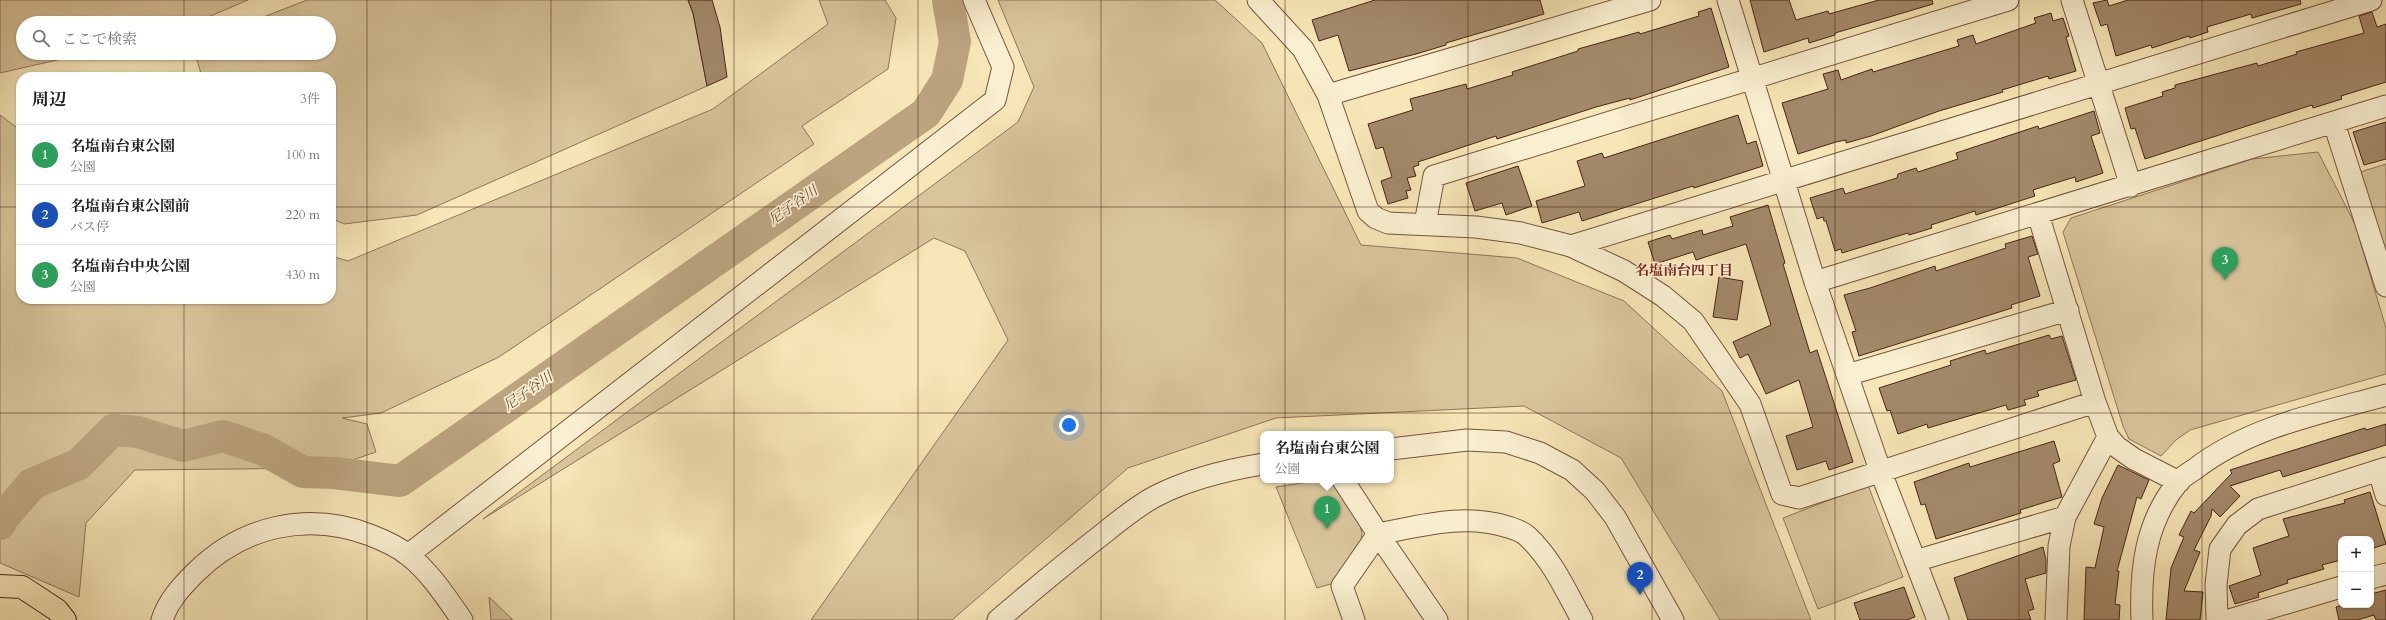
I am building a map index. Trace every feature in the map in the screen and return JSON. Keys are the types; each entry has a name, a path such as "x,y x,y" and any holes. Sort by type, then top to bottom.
{"highway":[{"path":"0,586 22,587 57,610 65,620"}],"street":[{"path":"408,554 995,100 1003,67 974,0"},
{"path":"1259,0 1303,49 1328,94 1368,211 1376,218 1388,223 1425,224 1521,233 1571,246 1624,272 1663,296 1693,321 1750,404 1782,494 1799,498 1880,470 2095,402"},
{"path":"1328,94 1650,0"},
{"path":"1728,0 1815,282 1880,470 1938,620"},
{"path":"1425,224 1434,176 2008,0"},
{"path":"2072,0 2131,186"},
{"path":"1571,246 1783,182 2370,0"},
{"path":"1815,282 2131,186 2386,106"},
{"path":"2334,123 2386,286"},
{"path":"2038,214 2095,402 2108,437 2117,447 2134,459 2179,482"},
{"path":"1847,375 2068,310"},
{"path":"2142,620 2142,572 2147,544 2164,505 2179,482 2204,462 2255,434 2386,395"},
{"path":"2056,620 2059,546 2065,517 2108,437"},
{"path":"1394,449 1467,440 1506,442 1540,453 1572,470 1595,491 1615,517 1673,620"},
{"path":"998,620 1073,556 1124,517 1156,497 1185,484 1226,470 1260,464"},
{"path":"2217,620 2216,585 2220,549 2237,525 2258,509 2382,469 2386,495"},
{"path":"1345,483 1437,620"},
{"path":"1915,562 2065,517"},
{"path":"1354,620 1342,586 1378,534 1463,519 1489,521 1526,534 1545,555 1582,620"},
{"path":"162,620 174,596 201,567 230,545 267,530 314,522 339,525 386,541 408,554 434,581 462,620"},
{"path":"2374,577 2386,574"},
{"path":"2229,620 2338,588"}],"shaded area":[{"path":"0,0 248,0 210,16 16,16 16,60 57,60 0,73"},
{"path":"307,0 688,0 693,13 707,86 417,215 344,224 336,220 336,72 201,72 197,60 336,60 336,16 266,16"},
{"path":"819,0 885,0 896,18 888,69 802,126 814,144 499,357 381,413 342,418 367,424 376,452 329,468 135,470 86,523 79,597 0,563 0,115 16,127 16,304 336,304 336,257 348,261 713,109 828,24"},
{"path":"998,0 1215,0 1262,43 1361,245 1517,258 1624,301 1722,391 1811,620 1720,620 1621,458 1524,406 1276,418 1128,468 952,620 811,620 1008,340 965,251 934,238 483,519 1018,122 1034,87"},
{"path":"2318,152 2355,224 2386,328 2386,374 2190,430 2176,440 2161,456 2129,439 2123,426 2063,232 2071,218 2252,159"},
{"path":"2386,164 2386,265 2357,173"},
{"path":"1302,483 1327,483 1340,489 1360,524 1362,534 1361,542 1341,581 1317,588 1276,487"},
{"path":"1868,485 1903,577 1818,609 1783,518"},
{"path":"489,597 513,620 491,620"}],"building":[{"path":"688,0 712,0 720,27 727,77 707,86 693,13"},
{"path":"1375,0 1540,0 1544,14 1446,43 1446,45 1416,54 1349,71 1338,35 1319,41 1312,20"},
{"path":"1750,0 1789,0 1796,20 1828,11 1829,14 1879,0 1932,0 1933,4 1835,33 1835,35 1809,43 1808,38 1764,52"},
{"path":"2107,0 2109,6 2128,0 2300,0 2301,4 2252,18 2251,14 2207,27 2208,32 2190,38 2189,36 2152,48 2151,45 2116,56 2107,24 2101,26 2093,3"},
{"path":"1711,8 1729,67 1630,100 1630,98 1596,107 1497,139 1496,136 1418,162 1419,165 1413,167 1416,176 1407,178 1411,190 1406,191 1408,198 1388,204 1381,181 1392,177 1383,147 1376,149 1368,124 1413,110 1410,99 1466,84 1467,89 1513,75 1512,72 1578,51 1578,49 1639,32 1640,34 1699,16 1698,12"},
{"path":"2372,12 2377,27 2386,24 2386,82 2341,96 2342,99 2313,108 2312,105 2145,159 2135,128 2131,129 2125,108 2163,96 2162,92 2175,88 2175,85 2257,63 2258,66 2297,54 2296,52 2364,33 2359,16"},
{"path":"2051,13 2053,21 2063,18 2069,36 2066,37 2076,71 2049,79 2048,76 2002,90 2003,92 1939,111 1871,136 1846,143 1846,140 1836,142 1798,154 1782,103 1828,89 1823,74 1838,70 1841,80 1872,69 1873,72 1959,46 1957,40 1973,35 1976,44 2036,23 2034,18"},
{"path":"2094,111 2100,133 2091,136 2103,173 2076,182 2075,177 2052,184 2033,190 2035,196 1976,215 1975,211 1931,225 1932,228 1909,235 1908,233 1842,253 1841,249 1835,251 1826,221 1824,221 1823,217 1817,219 1810,198 1843,188 1845,194 1897,178 1898,174 1916,168 1918,172 1958,159 1956,153 2038,126 2039,129"},
{"path":"1738,115 1747,144 1756,141 1763,166 1694,188 1693,186 1582,221 1579,212 1542,223 1536,201 1585,186 1577,161 1602,153 1604,158"},
{"path":"2386,122 2386,159 2364,165 2353,132"},
{"path":"1518,166 1532,206 1506,215 1502,203 1475,211 1466,183"},
{"path":"1768,205 1785,263 1783,264 1810,353 1817,350 1853,462 1829,470 1826,461 1797,470 1786,436 1813,427 1799,380 1766,394 1748,354 1740,358 1733,342 1771,325 1746,244 1696,260 1693,252 1655,264 1648,242 1670,235 1672,239 1702,230 1703,235 1733,226 1730,217"},
{"path":"2032,236 2038,254 2028,257 2040,296 2011,305 2012,308 1859,356 1852,332 1856,331 1844,295 1870,288 1935,266 1936,271 2006,248 2005,244"},
{"path":"1719,277 1743,281 1737,320 1713,317"},
{"path":"2049,335 2051,339 2062,336 2076,380 2037,391 2039,396 2024,400 2026,405 2008,410 2006,405 1928,428 1927,424 1898,434 1890,410 1887,411 1879,388 1951,365 1950,361 1985,350 1986,354"},
{"path":"2386,424 2386,445 2283,477 2280,470 2230,486 2240,496 2220,517 2212,509 2211,516 2194,550 2200,552 2184,591 2203,592 2200,620 2166,620 2171,568 2184,537 2179,535 2191,511 2194,513 2232,473 2230,470 2365,428 2366,430"},
{"path":"2054,441 2060,461 2053,464 2062,497 2020,510 2021,513 1936,539 1925,504 1921,505 1914,482 1969,463 1970,467"},
{"path":"2118,465 2149,480 2141,499 2137,497 2117,571 2119,571 2115,604 2120,605 2119,620 2084,620 2086,567 2095,568 2104,527 2094,524 2102,498"},
{"path":"2370,492 2386,544 2374,548 2374,536 2338,536 2338,561 2322,565 2324,569 2287,580 2288,583 2258,593 2259,597 2235,604 2229,586 2261,575 2253,548 2289,536 2283,519 2345,503 2344,500"},
{"path":"2043,547 2046,560 2046,573 2025,579 2034,609 2028,611 2031,620 1968,620 1954,578"},
{"path":"1904,587 1915,617 1907,620 1860,620 1854,603"},
{"path":"2386,590 2386,620 2376,620 2374,615 2357,620 2339,620 2336,607 2374,608 2374,593"}],"waterway":[{"name":"尼子谷川","path":"0,524 3,518 32,484 79,464 113,430 138,432 183,446 223,436 264,450 303,472 334,473 400,481 926,113 947,80 955,42 948,0"}],"place":[{"name":"名塩南台中央公園","path":"2225,280"},
{"name":"名塩南台東公園","path":"1327,529"},
{"name":"名塩南台東公園前","path":"1640,595"}],"district":[{"name":"名塩南台四丁目","path":"1684,270"}]}
